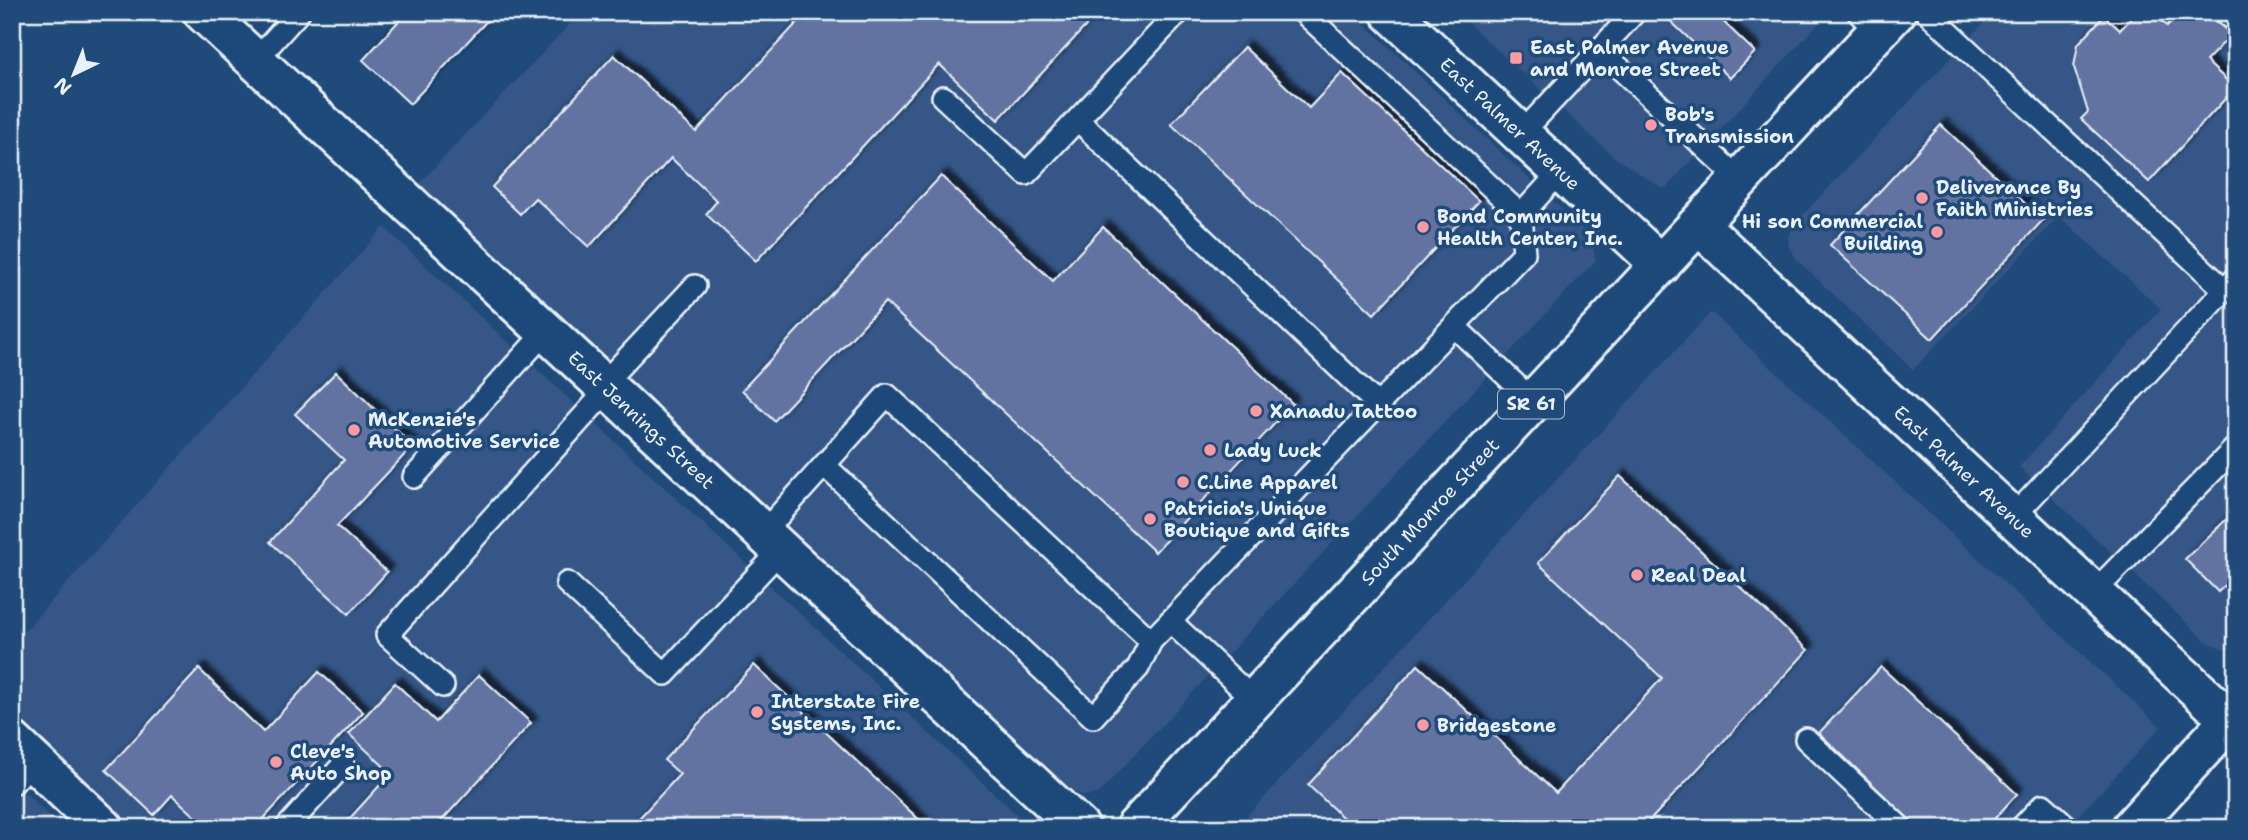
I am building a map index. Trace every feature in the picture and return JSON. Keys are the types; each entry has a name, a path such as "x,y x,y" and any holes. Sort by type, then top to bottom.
{"street":[{"name":"East Jennings Street","path":"203,12 1080,828"},
{"name":"East Palmer Avenue","path":"1390,12 1661,265"},
{"name":"South Monroe Street","path":"1135,828 1699,225 1878,19"},
{"name":"East Palmer Avenue","path":"1699,225 2094,593 2233,716"},
{"path":"2131,828 2233,716"},
{"path":"19,762 104,828"}],"lane":[{"path":"255,61 299,12"},
{"path":"943,97 1026,174 1179,12"},
{"path":"824,465 1093,717 1138,668 1151,641 1524,253 1521,215 1303,12"},
{"path":"1521,134 1635,12"},
{"path":"1927,12 2230,284 2013,517"},
{"path":"2225,12 2236,22"},
{"path":"1600,50 1740,180"},
{"path":"1078,120 1378,405"},
{"path":"1521,215 1560,172"},
{"path":"443,686 387,635 695,286"},
{"path":"1454,326 1534,402"},
{"path":"414,477 546,331"},
{"path":"567,583 665,674 772,542 824,465 887,395 1151,641"},
{"path":"2094,593 2236,447"},
{"path":"1170,621 1254,700"},
{"path":"1806,739 1900,828"},
{"path":"286,828 343,765"},
{"path":"2021,828 2043,804 2069,828"}],"shaded area":[{"path":"581,12 1352,12 1590,236 1596,260 1098,794 1084,796 1069,789 641,397 417,186"},
{"name":"Bob's Transmission","path":"1456,12 1829,12 1667,187 1662,188 1614,157"},
{"path":"1994,12 2236,12 2236,648 2225,650 2207,642 2019,467 2161,309 2059,216 1913,370 1798,261 1789,247 1788,237 1797,221"},
{"path":"384,227 1031,828 131,828 12,720 12,645"},
{"path":"1711,312 2161,727 2067,828 1236,828"},
{"path":"12,781 55,821 63,828 12,828"}],"building":[{"path":"407,12 495,12 410,104 363,60"},
{"path":"807,12 1099,12 998,120 939,64 756,261 706,214 717,201 671,158 589,247 535,198 520,214 492,187 614,55 696,132"},
{"path":"1661,12 1713,12 1755,52 1730,78"},
{"path":"2137,12 2153,12 2167,26 2180,12 2212,12 2216,22 2232,34 2206,61 2235,88 2149,182 2081,119 2088,112 2074,67 2078,44 2104,16 2120,30"},
{"path":"1244,47 1309,108 1342,73 1479,201 1374,314 1171,124"},
{"name":"Hi son Commercial Building","path":"1941,125 2043,220 1932,339 1830,245"},
{"path":"941,176 1053,281 1103,227 1293,404 1155,552 885,302 774,421 742,390"},
{"path":"336,372 413,446 337,526 387,572 349,614 270,542 344,460 295,414"},
{"path":"1620,476 1808,650 1643,828 1354,828 1308,785 1418,665 1556,793 1662,678 1538,563"},
{"path":"2236,510 2236,575 2218,592 2185,559"},
{"name":"Interstate Fire Systems, Inc.","path":"754,665 928,828 630,828 680,774 664,760"},
{"path":"1881,667 2017,794 1986,828 1918,828 1819,733"},
{"path":"199,669 263,732 319,672 363,712 255,828 208,828 172,795 154,815 106,770"},
{"path":"479,675 531,723 435,828 341,828 391,773 349,734 395,683 436,722"}],"place":[{"name":"East Palmer Avenue and Monroe Street","path":"1516,58"},
{"name":"Bob's Transmission","path":"1651,125"},
{"name":"Deliverance By Faith Ministries","path":"1922,198"},
{"name":"Bond Community Health Center, Inc.","path":"1423,227"},
{"name":"Hi son Commercial Building","path":"1937,232"},
{"name":"Xanadu Tattoo","path":"1256,411"},
{"name":"McKenzie's Automotive Service","path":"354,430"},
{"name":"Lady Luck","path":"1210,450"},
{"name":"C.Line Apparel","path":"1183,482"},
{"name":"Patricia's Unique Boutique and Gifts","path":"1150,519"},
{"name":"Real Deal","path":"1637,575"},
{"name":"Interstate Fire Systems, Inc.","path":"757,712"},
{"name":"Bridgestone","path":"1423,725"},
{"name":"Cleve's Auto Shop","path":"276,762"}]}
